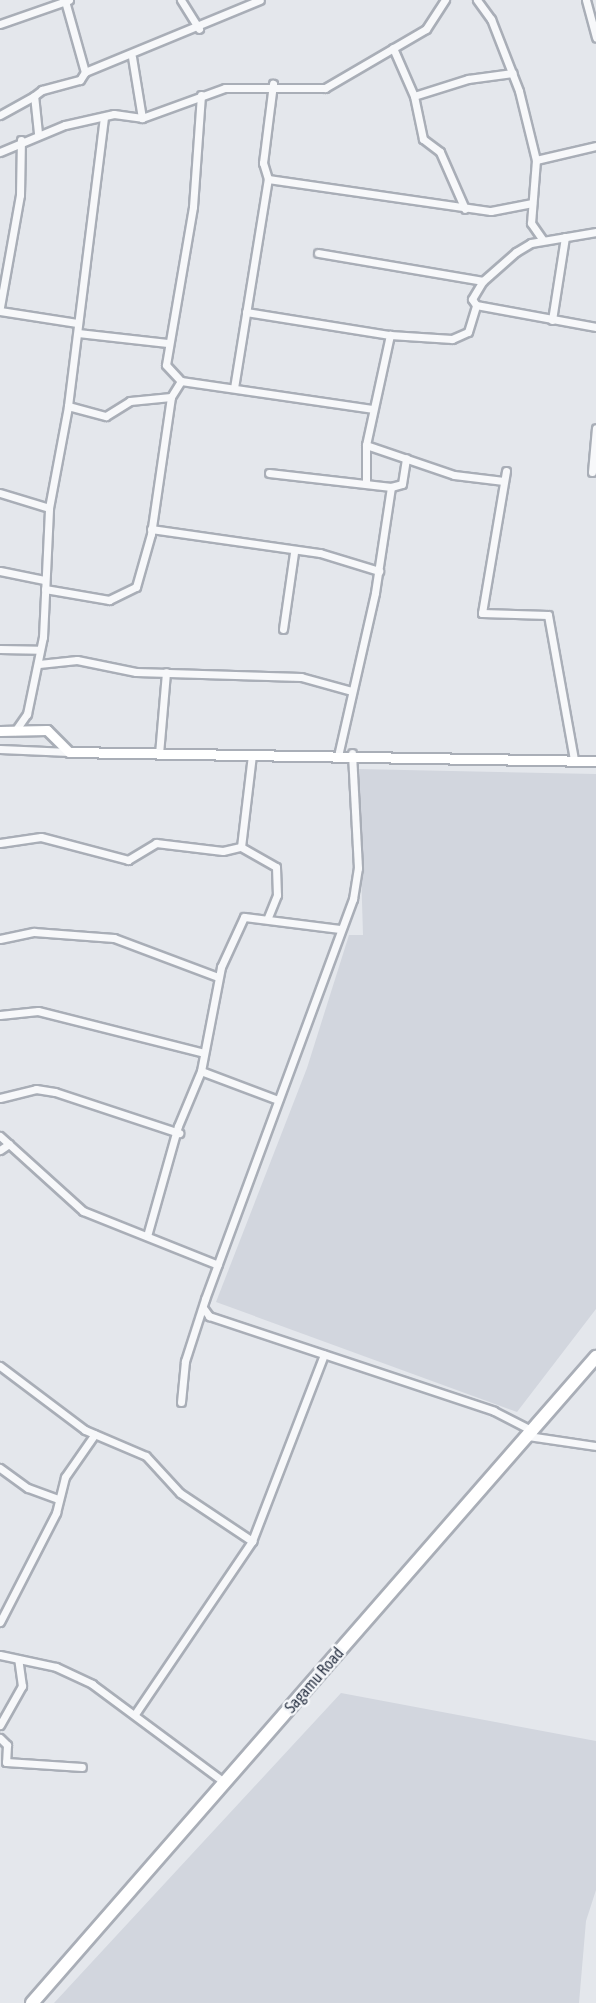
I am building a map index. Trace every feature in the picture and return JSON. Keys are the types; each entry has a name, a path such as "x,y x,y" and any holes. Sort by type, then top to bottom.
{"highway":[{"name":"Sagamu Road","path":"32,2003 596,1357"}],"street":[{"path":"181,0 200,29"},
{"path":"0,115 34,96 80,81 85,72 132,57 200,29 260,0"},
{"path":"477,0 513,73 536,160 531,223 543,240"},
{"path":"586,0 596,38"},
{"path":"0,23 67,1 85,72"},
{"path":"0,152 38,133 104,118 142,118 201,94 273,84 325,88 426,30 440,2"},
{"path":"393,48 414,96 423,139 440,152 465,209"},
{"path":"132,57 142,118"},
{"path":"414,96 468,79 513,73"},
{"path":"234,387 268,179 263,163 273,84"},
{"path":"201,94 193,207 167,343 166,365 181,381 372,409"},
{"path":"34,96 38,133"},
{"path":"15,731 27,714 39,664 49,508 69,406 78,333 77,323 104,118"},
{"path":"21,140 20,195 0,309 77,323"},
{"path":"536,160 596,146"},
{"path":"268,179 491,212 532,203"},
{"path":"596,232 543,240 516,252 483,281 472,299 476,305 596,327"},
{"path":"552,320 565,237"},
{"path":"318,253 483,281"},
{"path":"246,312 390,335 452,339 468,332 476,305"},
{"path":"78,333 167,343"},
{"path":"366,480 366,445 372,409 390,335"},
{"path":"45,589 124,597 136,587 151,529 171,396 181,381"},
{"path":"69,406 106,416 130,401 171,396"},
{"path":"592,472 596,428"},
{"path":"366,445 454,475 504,481"},
{"path":"269,473 347,484 366,480 392,487 402,484 406,458"},
{"path":"506,471 482,613 548,615 574,760"},
{"path":"339,752 379,572 392,487"},
{"path":"0,493 49,508"},
{"path":"151,529 245,540 294,554 332,555 379,572"},
{"path":"283,629 294,554"},
{"path":"0,571 44,580"},
{"path":"0,649 39,650"},
{"path":"39,664 77,660 166,672 301,677 352,691"},
{"path":"159,754 166,672"},
{"path":"0,730 47,730 69,752"},
{"path":"0,749 252,755 339,752 596,761"},
{"path":"181,1402 184,1361 340,929 353,899 358,868 352,753"},
{"path":"241,847 252,755"},
{"path":"0,843 41,837 128,860 156,843 222,851 241,847 276,867 276,895 268,918"},
{"path":"147,1236 201,1071 200,1052 217,1005 218,977 244,917 268,918 340,929"},
{"path":"0,939 34,932 114,938 218,977"},
{"path":"0,1015 38,1011 200,1052"},
{"path":"201,1071 278,1100"},
{"path":"0,1098 36,1089 55,1092 179,1134"},
{"path":"0,1136 83,1210 218,1265"},
{"path":"0,1150 9,1144"},
{"path":"204,1309 208,1316 494,1411 531,1433 596,1446"},
{"path":"135,1714 252,1541 324,1354"},
{"path":"0,1366 95,1434 146,1456 180,1493 252,1541"},
{"path":"0,1622 58,1499 65,1477 95,1434"},
{"path":"0,1468 28,1488 58,1499"},
{"path":"0,1655 56,1667 135,1714 224,1782"},
{"path":"0,1725 22,1686 18,1659"},
{"path":"0,1738 7,1745 6,1762 82,1767"}],"shaded area":[{"path":"358,769 596,774 596,1309 517,1412 216,1302 307,1068 349,935 363,935"},
{"path":"341,1693 596,1741 596,1890 586,1921 579,2003 54,2003"}]}
